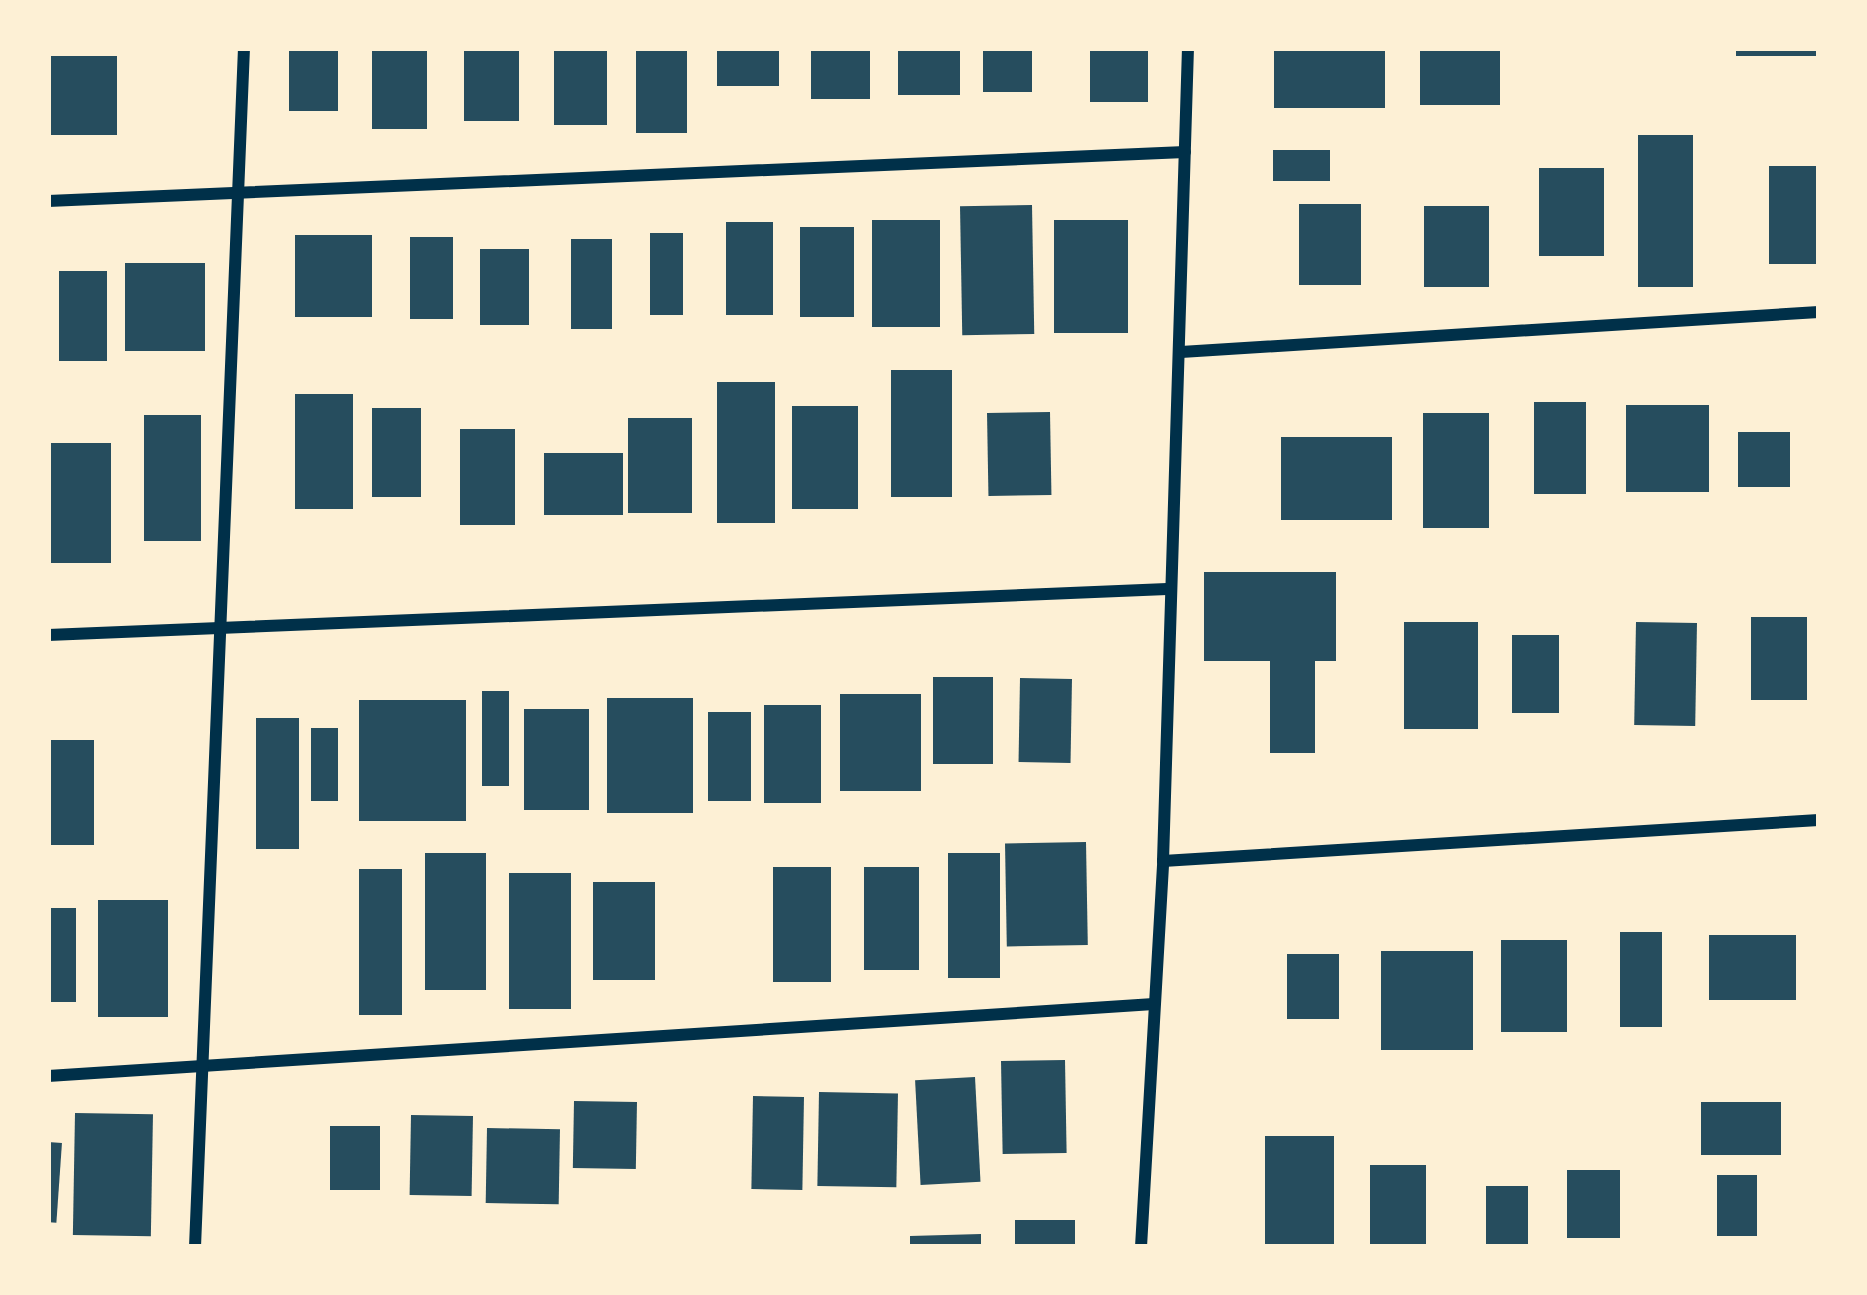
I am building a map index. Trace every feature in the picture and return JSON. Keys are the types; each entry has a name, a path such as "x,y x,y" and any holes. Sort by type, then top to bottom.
{"street":[{"path":"195,1247 225,631 244,48"},
{"path":"1141,1247 1163,861 1167,589 1181,352 1188,48"},
{"path":"48,201 1185,152"},
{"path":"1181,352 1819,312"},
{"path":"48,635 1167,589"},
{"path":"1163,861 1819,820"},
{"path":"48,1076 1154,1004"}],"building":[{"path":"289,48 338,48 338,111 289,111"},
{"path":"372,48 427,48 427,129 372,129"},
{"path":"464,48 519,48 519,121 464,121"},
{"path":"554,48 607,48 607,125 554,125"},
{"path":"636,48 687,48 687,133 636,133"},
{"path":"717,48 779,48 779,86 717,86"},
{"path":"811,48 870,48 870,99 811,99"},
{"path":"898,48 960,48 960,95 898,95"},
{"path":"983,48 1032,48 1032,92 983,92"},
{"path":"1090,48 1148,48 1148,102 1090,102"},
{"path":"1274,48 1385,48 1385,108 1274,108"},
{"path":"1420,48 1500,48 1500,105 1420,105"},
{"path":"1736,48 1819,48 1819,56 1736,56"},
{"path":"48,56 117,56 117,135 48,135"},
{"path":"1638,135 1693,135 1693,287 1638,287"},
{"path":"1273,150 1330,150 1330,181 1273,181"},
{"path":"1769,166 1819,166 1819,264 1769,264"},
{"path":"1539,168 1604,168 1604,256 1539,256"},
{"path":"1299,204 1361,204 1361,285 1299,285"},
{"path":"1032,205 1034,334 962,335 960,206"},
{"path":"1424,206 1489,206 1489,287 1424,287"},
{"path":"872,220 940,220 940,327 872,327"},
{"path":"1054,220 1128,220 1128,333 1054,333"},
{"path":"726,222 773,222 773,315 726,315"},
{"path":"800,227 854,227 854,317 800,317"},
{"path":"650,233 683,233 683,315 650,315"},
{"path":"295,235 372,235 372,317 295,317"},
{"path":"410,237 453,237 453,319 410,319"},
{"path":"571,239 612,239 612,329 571,329"},
{"path":"480,249 529,249 529,325 480,325"},
{"path":"125,263 205,263 205,351 125,351"},
{"path":"59,271 107,271 107,361 59,361"},
{"path":"891,370 952,370 952,497 891,497"},
{"path":"717,382 775,382 775,523 717,523"},
{"path":"295,394 353,394 353,509 295,509"},
{"path":"1534,402 1586,402 1586,494 1534,494"},
{"path":"1626,405 1709,405 1709,492 1626,492"},
{"path":"792,406 858,406 858,509 792,509"},
{"path":"372,408 421,408 421,497 372,497"},
{"path":"1050,412 1051,495 988,496 987,413"},
{"path":"1423,413 1489,413 1489,528 1423,528"},
{"path":"144,415 201,415 201,541 144,541"},
{"path":"628,418 692,418 692,513 628,513"},
{"path":"460,429 515,429 515,525 460,525"},
{"path":"1738,432 1790,432 1790,487 1738,487"},
{"path":"1281,437 1392,437 1392,520 1281,520"},
{"path":"48,443 111,443 111,563 48,563"},
{"path":"544,453 623,453 623,515 544,515"},
{"path":"1204,572 1336,572 1336,661 1315,661 1315,753 1270,753 1270,661 1204,661"},
{"path":"1751,617 1807,617 1807,700 1751,700"},
{"path":"1404,622 1478,622 1478,729 1404,729"},
{"path":"1636,622 1697,623 1695,726 1634,725"},
{"path":"1512,635 1559,635 1559,713 1512,713"},
{"path":"933,677 993,677 993,764 933,764"},
{"path":"1020,678 1072,679 1071,763 1019,762"},
{"path":"482,691 509,691 509,786 482,786"},
{"path":"840,694 921,694 921,791 840,791"},
{"path":"607,698 693,698 693,813 607,813"},
{"path":"359,700 466,700 466,821 359,821"},
{"path":"764,705 821,705 821,803 764,803"},
{"path":"524,709 589,709 589,810 524,810"},
{"path":"708,712 751,712 751,801 708,801"},
{"path":"256,718 299,718 299,849 256,849"},
{"path":"311,728 338,728 338,801 311,801"},
{"path":"48,740 94,740 94,845 48,845"},
{"path":"1086,842 1088,945 1007,946 1005,843"},
{"path":"425,853 486,853 486,990 425,990"},
{"path":"948,853 1000,853 1000,978 948,978"},
{"path":"773,867 831,867 831,982 773,982"},
{"path":"864,867 919,867 919,970 864,970"},
{"path":"359,869 402,869 402,1015 359,1015"},
{"path":"509,873 571,873 571,1009 509,1009"},
{"path":"593,882 655,882 655,980 593,980"},
{"path":"98,900 168,900 168,1017 98,1017"},
{"path":"48,908 76,908 76,1002 48,1002"},
{"path":"1620,932 1662,932 1662,1027 1620,1027"},
{"path":"1709,935 1796,935 1796,1000 1709,1000"},
{"path":"1501,940 1567,940 1567,1032 1501,1032"},
{"path":"1381,951 1473,951 1473,1050 1381,1050"},
{"path":"1287,954 1339,954 1339,1019 1287,1019"},
{"path":"1065,1060 1067,1153 1003,1154 1001,1061"},
{"path":"975,1077 980,1182 921,1185 915,1080"},
{"path":"819,1092 898,1093 896,1187 817,1186"},
{"path":"753,1096 804,1097 802,1190 751,1189"},
{"path":"574,1101 637,1102 636,1169 573,1168"},
{"path":"1701,1102 1781,1102 1781,1155 1701,1155"},
{"path":"75,1113 153,1114 151,1236 73,1235"},
{"path":"411,1115 473,1116 472,1196 410,1195"},
{"path":"330,1126 380,1126 380,1190 330,1190"},
{"path":"487,1128 560,1129 559,1204 486,1203"},
{"path":"1265,1136 1334,1136 1334,1247 1265,1247"},
{"path":"48,1142 62,1143 56,1223 48,1222"},
{"path":"1370,1165 1426,1165 1426,1247 1370,1247"},
{"path":"1567,1170 1620,1170 1620,1238 1567,1238"},
{"path":"1717,1175 1757,1175 1757,1236 1717,1236"},
{"path":"1486,1186 1528,1186 1528,1246 1486,1246"},
{"path":"1015,1220 1075,1220 1075,1247 1015,1247"},
{"path":"981,1234 981,1247 910,1247 910,1236"}]}
